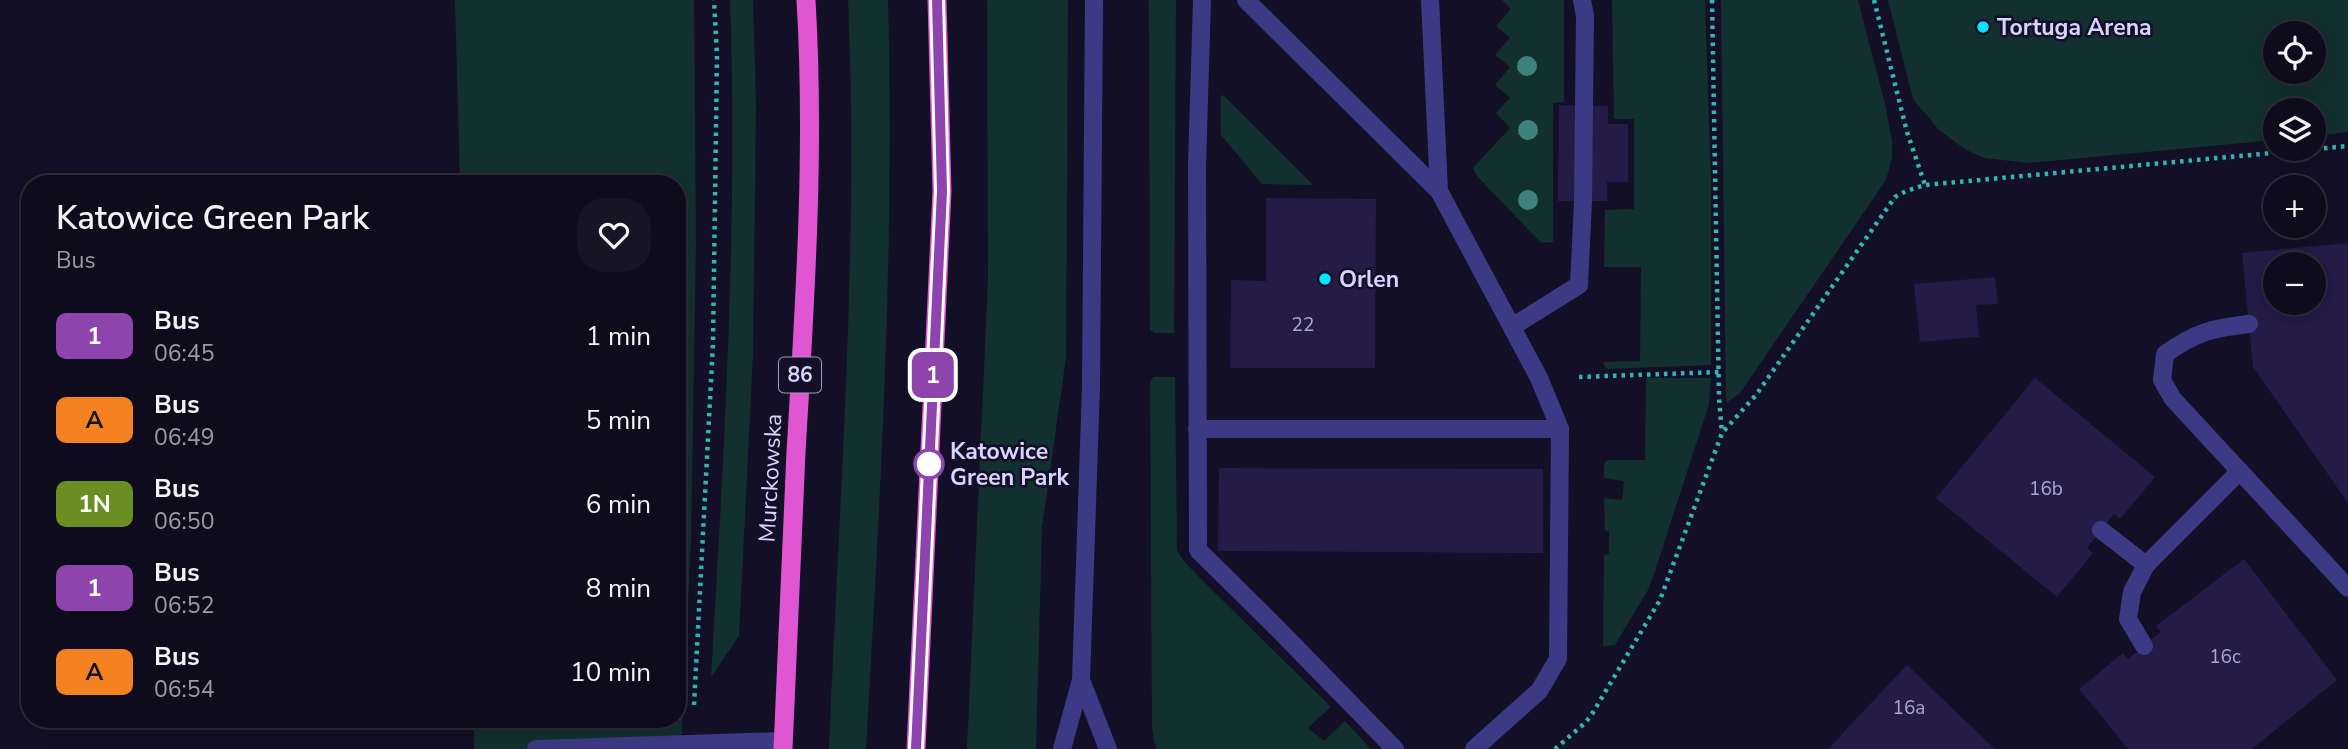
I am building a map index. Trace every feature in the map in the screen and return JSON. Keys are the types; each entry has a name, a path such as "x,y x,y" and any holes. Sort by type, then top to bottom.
{"highway":[{"name":"Murckowska","path":"783,745 808,244 809,50 806,0"},
{"path":"916,749 942,191 937,0"}],"street":[{"path":"1062,749 1081,680 1091,398 1094,0"},
{"path":"1202,0 1198,165 1198,550 1395,749"},
{"path":"1245,0 1439,191 1539,378 1560,429 1558,659 1539,691 1474,749"},
{"path":"1429,0 1439,191"},
{"path":"1512,327 1580,285 1585,16 1582,0"},
{"path":"2249,324 2215,328 2183,341 2165,354 2162,380 2173,399 2348,588"},
{"path":"1197,429 1560,429"},
{"path":"2144,646 2128,619 2132,592 2147,565 2240,471"},
{"path":"2101,530 2147,565"},
{"path":"1081,680 1097,749"},
{"path":"1081,680 1108,749"},
{"path":"536,749 692,744 783,745"}],"path":[{"path":"692,744 713,343 718,56 714,0"},
{"path":"1712,0 1718,372 1722,433"},
{"path":"1874,0 1907,132 1925,184"},
{"path":"1555,749 1586,723 1660,600 1722,433 1756,395 1888,205 1906,191 1925,184 2348,146"},
{"path":"1539,378 1718,372"}],"green space":[{"path":"455,0 694,0 696,244 691,540 686,644 686,175 460,175"},
{"path":"730,0 753,0 756,104 753,354 739,636 711,677 731,254"},
{"path":"848,0 888,0 888,281 866,749 829,749 849,281 851,94"},
{"path":"987,0 1068,0 1066,358 1042,527 1036,749 967,749 988,279"},
{"path":"1149,0 1176,0 1174,333 1155,333 1150,330"},
{"path":"1502,0 1564,0 1564,102 1553,103 1553,242 1541,243 1477,176 1473,168 1510,128 1496,113 1510,98 1495,85 1510,67 1495,55 1510,38 1496,26 1511,9"},
{"path":"1612,0 1705,0 1711,182 1711,365 1606,369 1603,362 1640,361 1641,267 1604,267 1605,210 1634,209 1634,119 1614,119"},
{"path":"1721,0 1858,0 1892,141 1892,158 1886,180 1740,393 1726,403"},
{"path":"1888,0 2348,0 2348,132 2326,135 2326,98 2263,98 2263,141 2028,163 1985,158 1966,150 1939,130 1913,99"},
{"path":"1223,95 1313,185 1262,184 1221,135"},
{"path":"1154,377 1175,377 1177,550 1198,576 1331,707 1308,728 1324,741 1345,721 1371,749 1157,749 1152,726 1150,381"},
{"path":"1646,378 1711,378 1709,404 1648,590 1615,645 1603,646 1604,555 1609,554 1604,498 1622,500 1624,481 1604,478 1604,464 1607,460 1645,460"},
{"path":"474,728 682,728 681,749 474,749"}],"building":[{"path":"1559,105 1608,106 1608,124 1628,124 1628,182 1607,182 1607,201 1558,201"},
{"path":"1266,198 1376,199 1375,368 1230,368 1231,280 1266,281"},
{"path":"2348,243 2348,503 2253,367 2242,253"},
{"path":"1995,277 1998,304 1976,305 1979,337 1920,342 1914,284"},
{"path":"2035,378 2155,477 2120,519 2114,514 2087,548 2093,553 2057,597 1936,498"},
{"path":"1219,468 1543,469 1543,553 1218,551"},
{"path":"2244,559 2337,680 2252,749 2128,749 2079,689 2123,653 2128,659 2161,632 2156,626"},
{"path":"1907,665 1995,749 1828,749"}],"bus line":[{"name":"1","path":"916,749 942,191 937,0"}],"place":[{"name":"Tortuga Arena","path":"1983,27"},
{"name":"Orlen","path":"1325,279"},
{"name":"Katowice Green Park","path":"929,464"}]}
